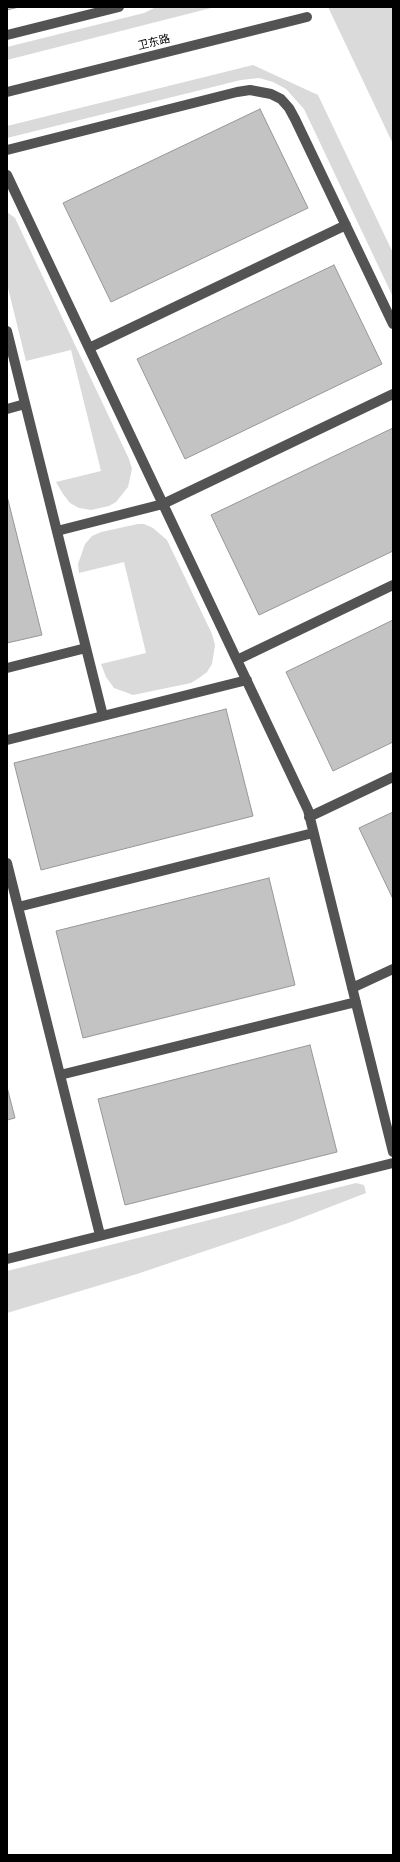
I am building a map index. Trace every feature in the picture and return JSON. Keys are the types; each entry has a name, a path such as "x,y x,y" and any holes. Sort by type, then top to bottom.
{"street":[{"path":"7,35 119,7"},
{"name":"卫东路","path":"7,92 307,17"},
{"path":"7,150 237,92 250,90 262,91 280,99 289,108 393,324"},
{"path":"7,175 308,810 393,1152"},
{"path":"89,348 346,225"},
{"path":"7,331 103,716"},
{"path":"57,531 163,504 393,394"},
{"path":"7,409 25,404"},
{"path":"237,660 393,585"},
{"path":"7,668 86,648"},
{"path":"7,740 246,680"},
{"path":"310,817 393,777"},
{"path":"18,907 313,833"},
{"path":"7,863 100,1235"},
{"path":"352,988 393,969"},
{"path":"60,1075 356,1002"},
{"path":"7,1258 393,1163"}],"shaded area":[{"path":"156,7 215,7 7,60 7,47 144,13"},
{"path":"328,7 393,7 393,144"},
{"path":"253,65 318,95 393,253 393,297 304,109 286,89 273,82 259,78 241,80 7,138 7,126"},
{"path":"7,212 15,218 129,459 132,469 128,487 116,502 109,506 91,510 79,508 70,503 56,482 101,471 71,350 26,361 7,284"},
{"path":"144,524 153,528 167,540 212,634 215,645 212,664 207,672 191,683 133,695 114,688 106,677 101,664 146,653 124,562 79,573 78,564 85,544 92,536 101,532"},
{"path":"356,1183 364,1185 366,1193 291,1222 137,1274 7,1313 7,1271"}],"building":[{"path":"7,7 19,7 7,10"},
{"path":"260,109 308,208 111,302 63,203"},
{"path":"334,265 382,364 185,459 137,359"},
{"path":"393,428 393,551 259,615 211,515"},
{"path":"7,496 42,635 7,643"},
{"path":"393,620 393,742 333,771 286,672"},
{"path":"226,709 253,816 41,870 14,763"},
{"path":"393,812 393,899 359,828"},
{"path":"269,878 295,985 83,1038 56,931"},
{"path":"310,1045 337,1152 125,1205 98,1099"},
{"path":"7,1087 15,1118 7,1120"}]}
